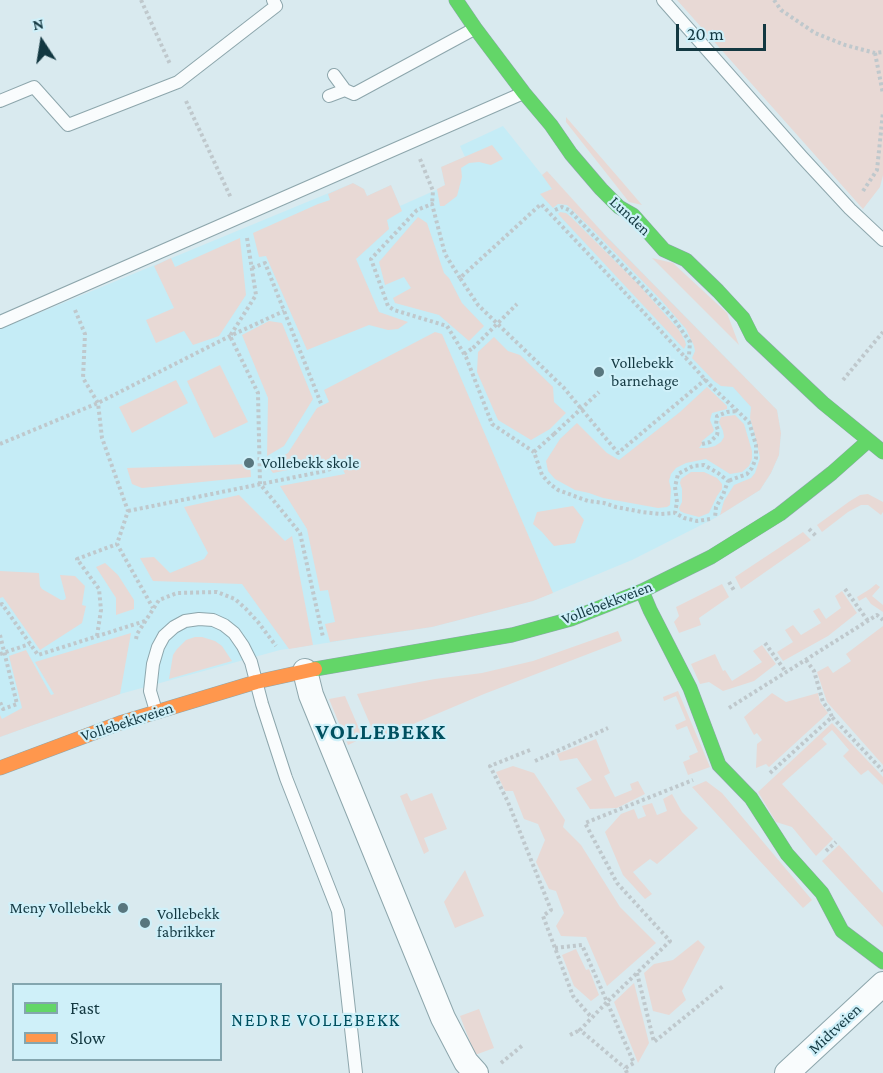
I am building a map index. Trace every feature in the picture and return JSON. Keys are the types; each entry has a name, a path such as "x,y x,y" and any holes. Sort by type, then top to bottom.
{"street":[{"name":"Lunden","path":"456,0 571,154 619,207 633,215 664,250 686,260 743,318 752,336 823,403 883,452"},
{"name":"Vollebekkveien","path":"0,768 120,723 256,682 512,635 571,619 642,591 711,557 780,514 868,441"},
{"path":"642,591 690,688 719,765 751,798 787,854 822,893 842,931 883,962"},
{"path":"305,672 312,695 443,1018 466,1062 487,1069"},
{"name":"Midtveien","path":"787,1073 883,984"}],"lane":[{"path":"0,101 34,87 68,125 178,82 276,6 273,0"},
{"path":"663,0 801,156 850,209 883,240"},
{"path":"334,75 345,90 354,94 475,28"},
{"path":"330,96 345,90"},
{"path":"0,322 524,93"},
{"path":"156,712 150,691 155,656 164,636 185,621 199,619 213,620 234,633 247,654 286,778 339,911 356,1073"}],"path":[{"path":"141,0 246,230 256,295 230,336"},
{"path":"774,0 781,10 815,33 845,45 875,53 883,52"},
{"path":"875,53 883,94"},
{"path":"850,209 878,170 883,112"},
{"path":"419,157 433,191 432,204 445,254 478,305 564,388 618,453 706,380"},
{"path":"432,204 417,210 371,259 388,306 394,310 447,326 464,354 492,424 534,452 542,475 558,490 588,501 642,512 675,513 697,522 715,518"},
{"path":"460,278 541,204 706,380 749,422 756,445 753,468 747,474 728,481"},
{"path":"555,210 561,207 568,210 673,318 690,342 689,355 686,358"},
{"path":"252,268 265,262 322,406"},
{"path":"67,292 85,334 83,378 98,403 102,438 128,511 117,544 153,608"},
{"path":"464,354 518,304"},
{"path":"0,444 98,403 284,311"},
{"path":"840,383 883,333"},
{"path":"230,336 258,393 260,484 300,533 323,638"},
{"path":"534,452 599,392"},
{"path":"702,444 710,442 717,435 717,416 738,411"},
{"path":"128,511 325,471 341,465"},
{"path":"675,513 677,502 675,487 678,474 693,466 704,465 728,481"},
{"path":"720,527 715,518 716,507 728,481"},
{"path":"97,636 100,610 99,589 77,559 117,544"},
{"path":"845,589 868,621"},
{"path":"0,605 2,604 38,655 146,621"},
{"path":"704,723 877,615 883,620"},
{"path":"0,635 2,653 17,704 3,710 0,702"},
{"path":"765,643 786,672"},
{"path":"2,653 30,644"},
{"path":"806,660 814,671 823,702 830,710 832,717 883,771"},
{"path":"747,794 832,717"},
{"path":"536,761 608,728"},
{"path":"530,750 490,766 508,802 551,910 543,916 573,996 592,1018"},
{"path":"570,1035 580,1030 670,940 617,883 585,823 693,780"},
{"path":"555,948 582,945 634,1063 625,1068"},
{"path":"637,972 654,1041 723,986"},
{"path":"580,1030 625,1068 627,1073"},
{"path":"487,1069 523,1045"}],"shaded area":[{"path":"677,0 883,0 883,175 880,187 863,209"},
{"path":"566,117 642,205 629,202 566,122"},
{"name":"Vollebekk skole","path":"503,126 542,175 547,171 581,210 777,410 781,433 779,455 760,490 715,518 632,560 533,601 432,627 280,650 120,694 0,737 0,329 353,183 364,189 367,196 391,185 400,206 445,186 441,167 465,157 460,146"},
{"path":"492,145 503,159 491,165 479,162 469,163 461,168 462,177 457,196 444,206 440,206 437,189 445,185 441,167"},
{"path":"547,171 605,235 777,410 781,433 779,455 771,473 760,490 720,515 724,501 734,485 751,478 760,458 750,418 751,407 733,387 721,386 692,358 695,351 694,346 686,329 593,230 567,205 558,204 553,208 540,194 552,189 542,175"},
{"path":"353,183 364,189 367,196 391,185 402,211 387,220 389,229 356,259 379,312 408,322 398,329 388,330 369,325 307,350 266,256 259,257 253,233 330,200 328,194"},
{"path":"560,212 572,218 638,284 679,330 685,341 684,349 558,214"},
{"path":"418,217 427,223 444,273 462,303 484,326 469,341 439,315 395,303 393,298 411,288 404,277 385,285 379,262"},
{"path":"240,238 246,295 219,336 193,345 184,331 156,343 146,320 174,308 154,266 171,258 175,267"},
{"path":"652,258 673,263 727,313 739,345"},
{"path":"269,321 282,323 313,399 284,446 267,456 268,398 242,335"},
{"path":"435,332 442,334 553,593 533,601 432,627 330,642 325,624 335,622 328,590 320,591 307,529 280,486 345,474 336,454 322,463 273,473 267,465 288,453 317,408 329,402 324,390"},
{"path":"494,337 508,351 520,355 553,387 554,402 566,413 550,429 531,440 498,420 477,372 478,352"},
{"path":"220,365 248,422 214,438 187,381"},
{"path":"176,380 188,403 132,433 119,407"},
{"path":"707,387 727,406 727,409 712,413 710,420 714,430 702,441 699,448 715,446 721,442 724,437 719,422 721,417 735,415 744,424 752,451 749,466 742,472 730,474 706,459 686,463 676,468 671,474 670,505 658,508 603,498 575,490 555,479 548,471 546,461 560,439 577,423 607,453 619,460 680,412"},
{"path":"250,464 251,477 142,488 132,484 127,468"},
{"path":"691,472 704,472 717,478 722,484 722,489 709,513 699,517 684,513 679,508 682,502 681,479"},
{"path":"868,494 883,502 881,515 868,505 861,505 822,532 817,525 850,501 860,495"},
{"path":"239,495 285,541 292,536 313,645 289,649 242,584 153,581 140,558 154,557 170,573 204,559 208,553 184,507"},
{"path":"573,506 584,520 575,543 554,546 533,524 537,512"},
{"path":"803,532 811,540 741,589 735,577"},
{"path":"105,563 118,575 134,600 134,609 116,615 116,598 96,567"},
{"path":"0,571 39,573 42,589 61,600 66,598 60,575 75,576 85,586 82,605 86,606 82,623 40,650 3,597 0,598"},
{"path":"722,584 729,597 699,618 701,625 679,633 674,622 679,616 676,607"},
{"path":"876,584 880,587 872,596 883,605 883,612 871,604 866,597 859,601 857,597"},
{"path":"842,591 857,613 828,636 783,661 777,652 793,642 785,630 793,625 801,635 821,623 813,611 819,608 826,619 841,608 835,596"},
{"path":"883,626 883,765 827,702 817,672 828,666 833,673 851,661 846,654"},
{"path":"618,631 622,641 484,694 377,740 357,694 435,679 482,673 533,661"},
{"path":"131,633 120,694 0,737 0,715 2,719 22,708 9,656 26,650 51,695 54,694 35,662"},
{"path":"195,637 215,641 222,646 232,661 169,679 173,655 186,640"},
{"path":"762,645 776,664 754,681 723,691 709,682 700,684 691,664 715,654 723,671 725,670 732,681 762,662 753,651"},
{"path":"678,691 710,767 688,775 683,762 698,752 687,726 677,730 675,725 686,720 676,696 664,701 663,697"},
{"path":"772,693 786,702 818,693 820,702 828,713 769,767 766,764 756,768 757,744 762,740 757,733 754,735 744,717"},
{"path":"345,696 363,738 348,745 329,699"},
{"path":"832,723 883,777 883,785 868,770 861,775 843,756 849,750 832,730 822,739 827,744 782,784 833,839 816,856 792,827 776,822 758,792"},
{"path":"596,739 610,773 604,776 615,797 632,790 630,784 638,781 645,794 617,808 590,809 576,788 592,780 577,758 560,761 557,754"},
{"path":"513,766 534,773 565,820 563,827 581,845 620,907 656,943 607,986 586,937 561,936 556,926 564,913 556,891 549,889 536,862 545,840 538,824 524,819 513,791 505,791 496,772"},
{"path":"706,781 722,793 812,900 803,908 692,787"},
{"path":"407,793 411,801 432,793 447,829 424,838 429,851 424,854 400,796"},
{"path":"672,794 682,812 698,828 657,864 650,859 633,872 652,894 645,899 623,875 605,832 621,814 634,809 638,819 646,816 642,806 652,803 657,815 667,811 663,799"},
{"path":"839,845 883,893 883,927 822,861"},
{"path":"465,870 484,916 455,928 444,902"},
{"path":"698,940 705,947 682,991 686,1000 669,1015 653,1011 644,973 654,964 673,960"},
{"path":"576,949 586,970 589,969 599,995 591,1001 574,986 562,955"},
{"path":"634,983 649,1043 638,1063 614,1002"},
{"path":"479,1009 494,1048 475,1055 460,1016"}],"traffic: fast":[{"path":"456,0 524,93 601,189 619,207 633,215 664,250 686,260 743,318 752,336 823,403 883,452"},
{"path":"315,669 512,635 571,619 642,591 711,557 780,514 868,441"},
{"path":"642,591 690,688 719,765 751,798 787,854 822,893 842,931 883,962"}],"traffic: slow":[{"path":"0,768 120,723 256,682 315,669"}],"place":[{"name":"Vollebekk barnehage","path":"599,372"},
{"name":"Vollebekk skole","path":"249,463"},
{"name":"Meny Vollebekk","path":"123,908"},
{"name":"Vollebekk fabrikker","path":"145,923"}],"district":[{"name":"VOLLEBEKK","path":"381,732"},
{"name":"NEDRE VOLLEBEKK","path":"316,1020"}]}
